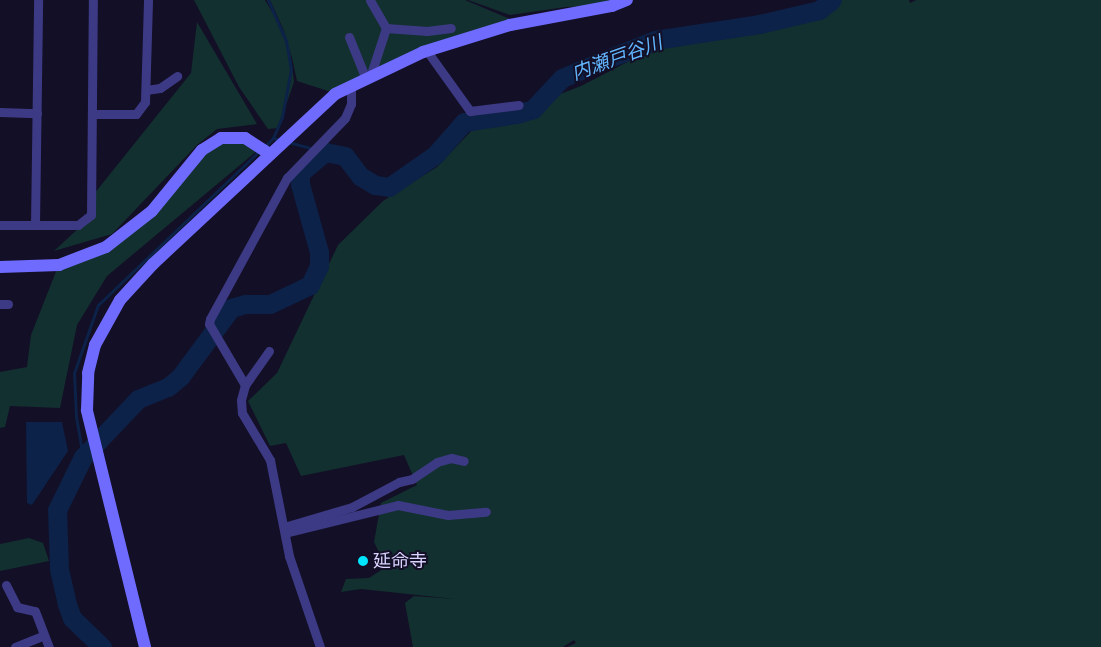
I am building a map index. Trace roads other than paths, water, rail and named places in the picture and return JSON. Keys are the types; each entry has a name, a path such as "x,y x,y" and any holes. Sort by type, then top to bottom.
{"street":[{"path":"35,225 38,0"},
{"path":"0,225 78,225 90,215 93,0"},
{"path":"92,114 136,114 145,102 148,0"},
{"path":"370,0 386,28"},
{"path":"145,647 90,433 87,410 88,373 95,345 109,315 153,264 268,150 290,135 335,94 427,51 510,26 612,6 627,0"},
{"path":"386,28 427,32 451,28"},
{"path":"368,78 371,65 386,28"},
{"path":"350,37 368,78"},
{"path":"427,51 470,111 519,105"},
{"path":"146,90 160,88 177,76"},
{"path":"245,385 213,330 210,319 288,178 318,149 345,118 351,104 351,86"},
{"path":"0,112 37,113"},
{"path":"0,267 46,267 96,253 130,231 152,211 210,143 237,136 268,150"},
{"path":"269,351 245,385 241,400 242,413 270,460 289,557 320,647"},
{"path":"284,530 352,507 399,482 412,479 437,462 451,458 464,461"},
{"path":"284,530 398,505 448,515 486,512"},
{"path":"6,585 17,607 35,611 49,647"},
{"path":"15,647 44,635"}],"water":[{"path":"26,422 62,422 68,451 32,505 27,503"}],"waterway":[{"path":"268,0 286,41 291,69 282,117 273,138 280,140"},
{"name":"内瀬戸谷川","path":"102,647 72,618 67,604 59,569 57,510 83,457 138,399 168,387 180,377 231,308 245,304 270,304 310,285 319,266 319,252 300,184 300,173 325,152 345,156 360,176 375,185 389,187 435,155 464,122 516,114 533,109 562,78 597,63 655,40 759,24 819,10 832,0"},
{"path":"265,146 273,138"},
{"path":"288,142 325,152"},
{"path":"83,457 76,417 74,373 98,305 260,150"}],"place":[{"name":"延命寺","path":"363,561"}]}
